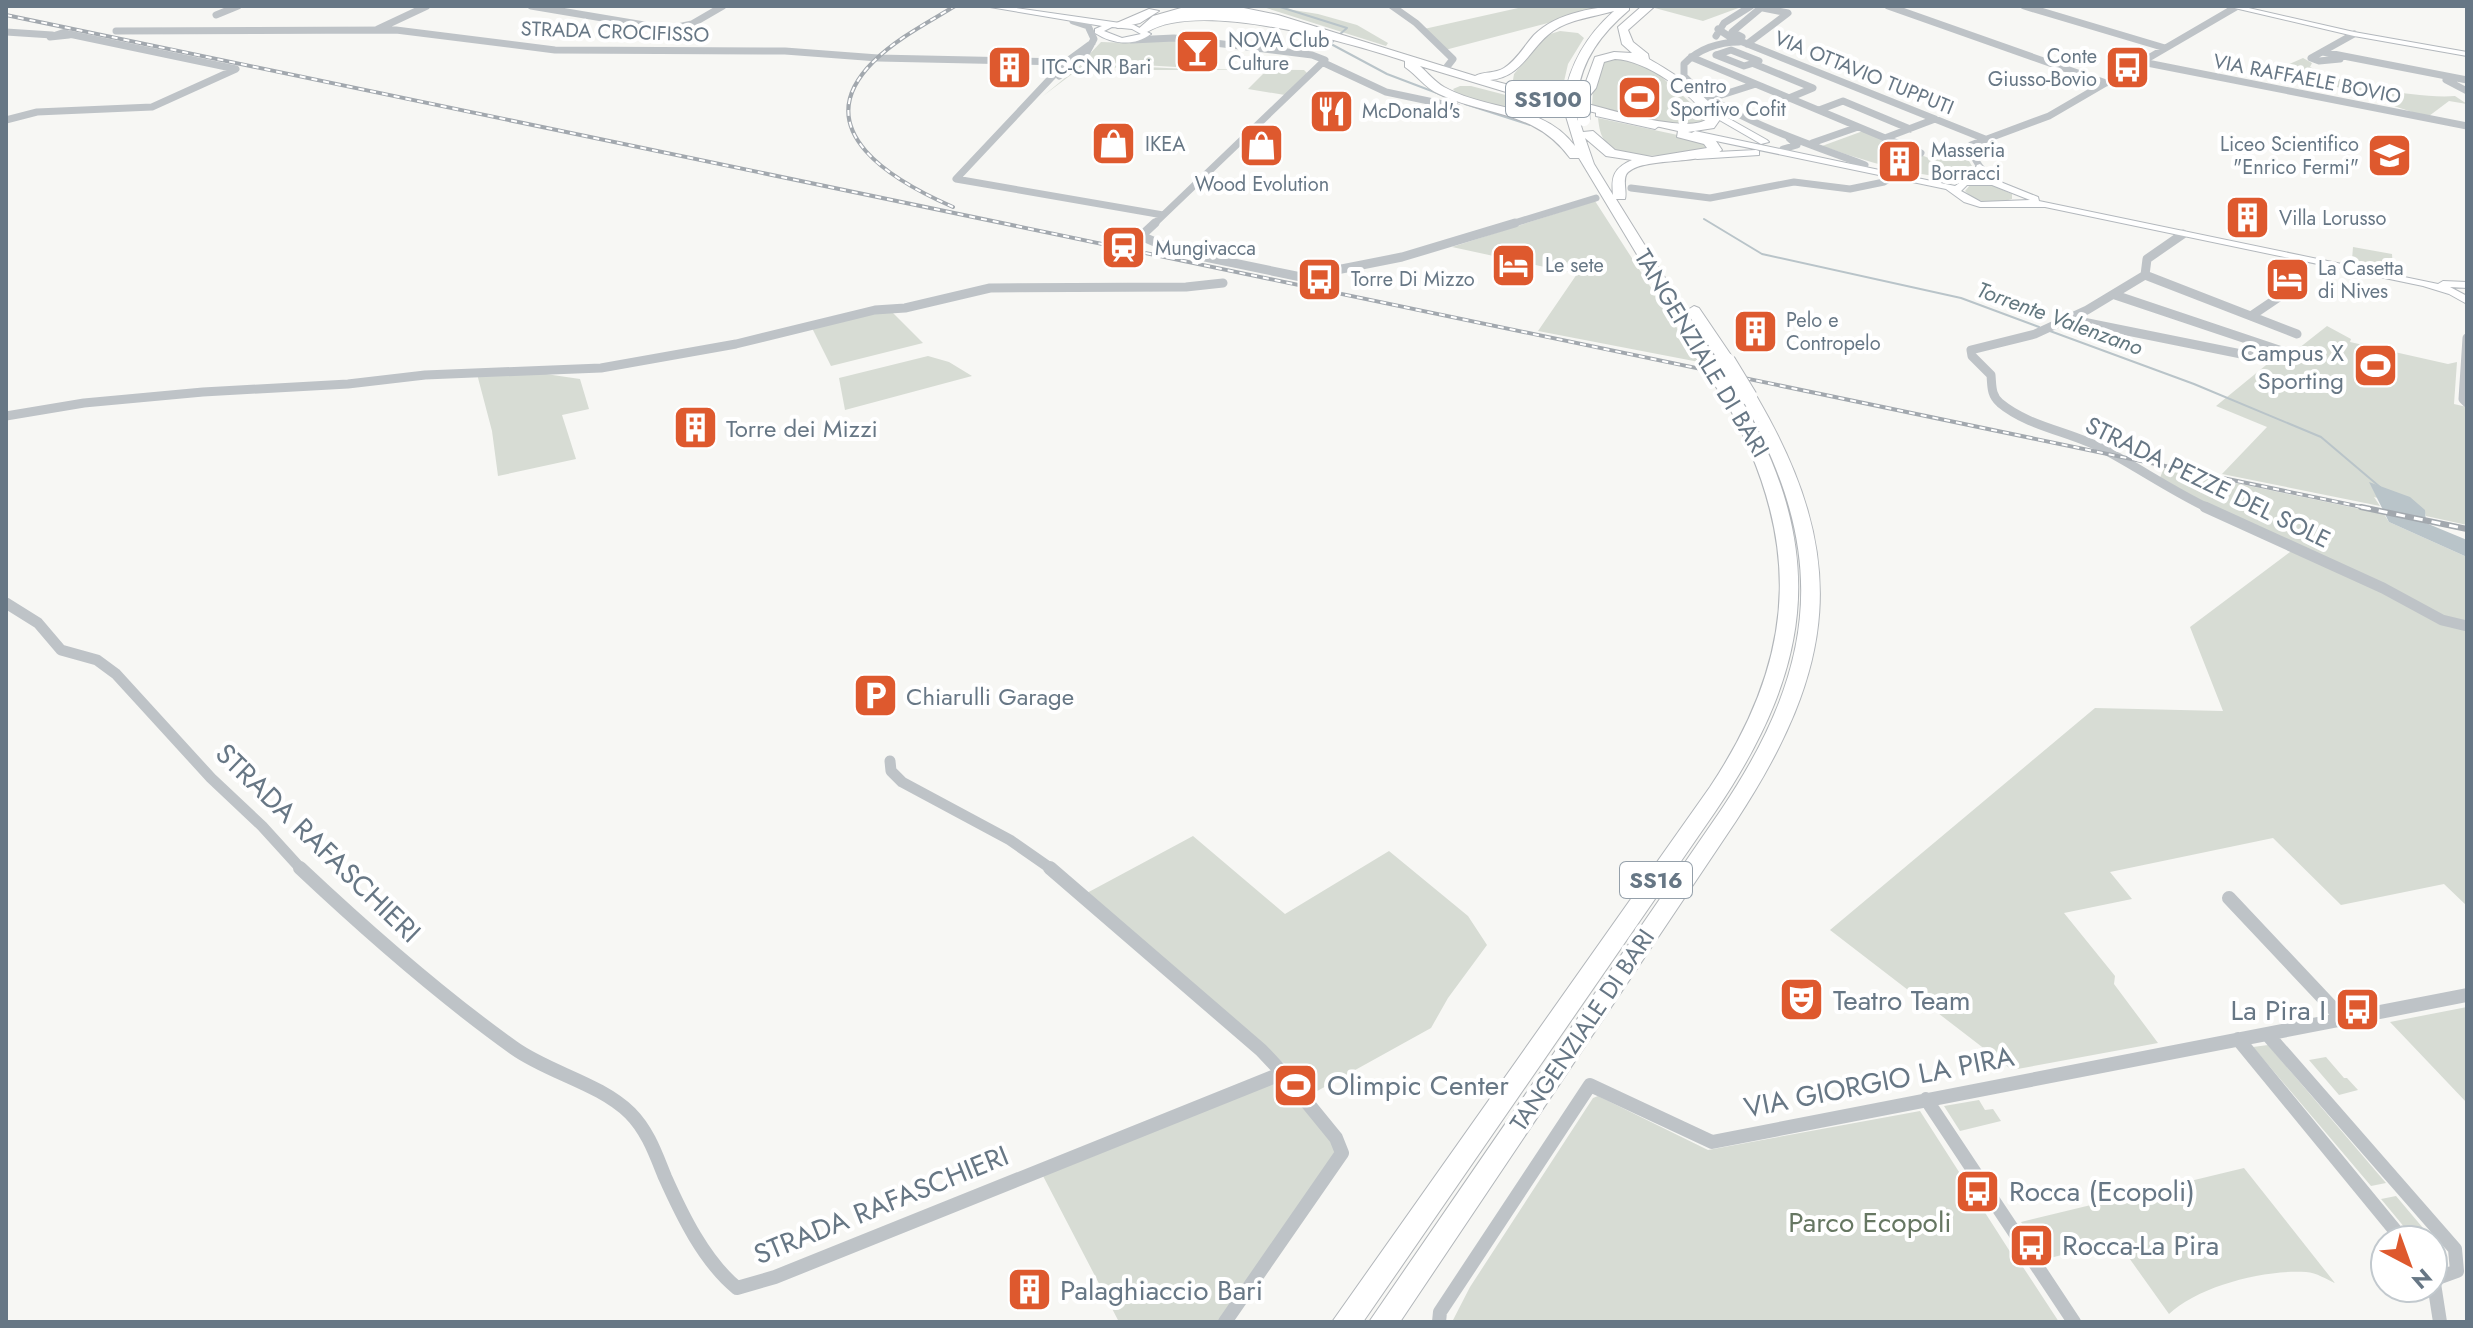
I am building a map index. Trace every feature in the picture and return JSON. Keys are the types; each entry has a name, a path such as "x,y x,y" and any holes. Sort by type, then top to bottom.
{"highway":[{"name":"SS100","path":"1146,26 1160,6"},
{"name":"SS100","path":"1194,6 1263,17 1330,34"},
{"name":"SS100","path":"1214,6 1278,17 1599,114 1703,139 1716,147 1712,152 1696,156"},
{"name":"SS100","path":"1255,6 1330,34"},
{"path":"1564,103 1513,84 1510,77 1513,70 1544,32 1559,23 1619,6"},
{"name":"TANGENZIALE DI BARI","path":"1628,6 1594,38 1579,61 1564,103 1599,194 1719,362"},
{"name":"TANGENZIALE DI BARI","path":"1564,103 1615,28 1642,6"},
{"path":"1649,6 1625,26 1622,33 1628,44 1656,68 1710,106 1714,121 1709,125 1684,128"},
{"path":"1115,25 1135,15 1132,8"},
{"name":"SS100","path":"1115,25 1146,26 1162,15 1196,11 1330,34"},
{"path":"1540,38 1554,30 1577,32 1587,38 1576,55 1579,61"},
{"name":"SS100","path":"1371,47 1485,86 1684,128"},
{"path":"1371,47 1411,65 1457,102 1541,115 1590,88 1596,67 1603,57 1627,55 1656,68"},
{"path":"1415,60 1482,78 1513,70"},
{"path":"1457,102 1451,87 1467,84 1564,103"},
{"name":"TANGENZIALE DI BARI","path":"1383,1322 1723,823 1782,723 1803,659 1811,597 1811,567 1801,502 1779,449 1719,362 1626,192 1593,150 1586,127 1564,103"},
{"path":"1503,109 1534,119 1561,135 1599,194"},
{"path":"1586,127 1611,153 1664,159"},
{"path":"1626,192 1618,178 1623,169 1636,163 1696,156"},
{"name":"TANGENZIALE DI BARI","path":"1346,1322 1724,782 1761,716 1782,654 1788,622 1788,537 1769,467 1738,393"}],"main road":[{"path":"988,6 1115,25"},
{"path":"2233,7 2354,34 2467,54"},
{"path":"1115,25 1100,29 1100,34 1132,40 1146,36 1146,26"},
{"path":"1710,106 1749,135 1783,149"},
{"name":"SS100","path":"1599,114 1956,190"},
{"name":"SS100","path":"1684,128 1865,165 1967,181"},
{"path":"1696,156 1761,153 1852,166"},
{"path":"2459,287 2041,200 2017,197 1984,205 1965,199 1956,190 1979,172 1980,167 2017,197 2183,234 2459,287"},
{"path":"1967,181 2002,184"},
{"path":"2459,287 2466,302"}],"street":[{"path":"216,15 238,6"},
{"path":"374,31 427,6"},
{"path":"531,6 668,29 692,24 723,6"},
{"path":"550,6 672,26 692,24"},
{"path":"573,6 627,18"},
{"path":"1392,6 1416,23 1453,59 1446,68"},
{"path":"1751,6 1680,60 1675,72 1704,101 1798,143 1783,149"},
{"path":"1888,6 2106,83"},
{"path":"2024,6 2165,48"},
{"path":"1763,7 1788,13 1751,42 1732,32 1763,7"},
{"path":"1980,167 1969,149 1971,145 2049,116 2233,7"},
{"path":"1073,21 1093,31 1087,52"},
{"path":"1146,26 1174,38"},
{"name":"STRADA CROCIFISSO","path":"116,31 396,30 555,50 785,51 878,58 1066,62"},
{"path":"6,32 85,35 236,69 152,107 37,112 6,120"},
{"path":"1031,98 1097,44 1100,34"},
{"path":"2354,34 2311,58 2319,61 2353,58 2467,80"},
{"name":"VIA OTTAVIO TUPPUTI","path":"1716,35 1751,42 1985,139"},
{"path":"1132,40 1174,38 1312,55 1386,92 1457,102"},
{"path":"1729,40 1691,57 1683,66 1682,73 1686,80 1710,106 1865,165"},
{"path":"1092,43 1066,62 956,179 1163,215"},
{"path":"1752,63 1759,61 1731,50 1716,55 1744,66 1752,63 1813,88 1789,98"},
{"path":"2323,52 2340,58"},
{"path":"1691,57 1921,153"},
{"name":"VIA RAFFAELE BOVIO","path":"2142,62 2467,126"},
{"path":"1324,63 1141,236 1176,251 1301,277 1402,257 1599,194"},
{"path":"2435,74 2467,91"},
{"path":"1710,106 1756,84"},
{"path":"1819,110 1843,101 1910,129"},
{"path":"1885,138 1935,119"},
{"path":"1812,143 1858,127"},
{"path":"1626,192 1710,198 1794,182 1850,189 1884,182 1896,175"},
{"name":"STRADA PEZZE DEL SOLE","path":"2183,234 2147,259 2145,275 2115,295 2044,329 1971,350 1972,356 1991,375 1992,394 2001,404 2043,426 2106,450 2137,471 2197,503 2383,588 2442,620 2459,627 2467,626"},
{"path":"2145,275 2297,334"},
{"path":"6,416 84,403 203,392 348,384 425,375 601,368 747,342 875,310 905,308 990,288 1186,287 1223,283"},
{"path":"2115,295 2279,350"},
{"path":"2251,316 2279,297"},
{"path":"2068,319 2266,359"},
{"path":"2467,338 2463,399 2467,403"},
{"name":"STRADA RAFASCHIERI","path":"6,603 38,623 61,650 97,660 116,674 211,778 262,826 300,870 382,946 515,1049 544,1067 614,1100 631,1114 647,1135 679,1208 721,1275 737,1288 775,1277 1283,1073"},
{"path":"890,761 891,771 902,782 1010,840 1048,866 1261,1050 1336,1138 1342,1153 1225,1322"},
{"path":"2229,898 2343,1019"},
{"name":"VIA GIORGIO LA PIRA","path":"1439,1322 1440,1312 1590,1085 1712,1142 2467,995"},
{"path":"2267,1034 2433,1224"},
{"path":"2238,1039 2390,1224"},
{"path":"1926,1099 2074,1322"},
{"path":"2449,1242 2455,1249 2457,1271 2449,1273"}],"green space":[{"path":"1260,6 1296,6 1287,9 1357,25 1388,43 1386,46"},
{"path":"1527,6 1613,6 1445,50 1424,29"},
{"path":"1652,6 1744,6 1703,21 1651,7"},
{"path":"1560,31 1578,33 1584,38 1568,64 1560,99 1517,85 1513,80 1514,74 1547,35"},
{"path":"1158,38 1188,42 1176,67 1109,63 1101,59 1082,62 1101,42 1132,43"},
{"name":"Centro Sportivo Cofit","path":"1620,56 1656,72 1709,119 1697,123 1667,123 1592,106 1593,89 1602,60"},
{"path":"2303,58 2312,63 2310,67 2341,80 2402,93 2455,96 2467,104 2449,101 2429,116 2421,115 2280,68"},
{"path":"1082,64 1304,70 1308,74 1285,95 1248,89 1267,70 1142,70 1084,65 1043,96"},
{"path":"1471,86 1556,108 1535,113 1508,109 1457,94 1453,89"},
{"path":"1598,118 1687,137 1712,148 1656,156 1627,154 1604,140"},
{"path":"1863,131 1931,159 1953,150 1966,156 1975,171 1963,176 1924,175 1822,146"},
{"path":"1990,184 2012,194 2012,199 1987,202 1965,191 1970,185"},
{"path":"1595,201 1699,362 1538,331 1577,274 1452,247"},
{"path":"2353,247 2392,254 2393,270 2352,260"},
{"path":"891,311 923,343 831,366 811,326"},
{"path":"2327,326 2351,339 2350,342 2448,364 2457,362 2454,404 2467,407 2467,525 2426,516 2424,510 2374,497 2380,506 2222,474 2267,427 2216,406 2271,361 2280,363"},
{"path":"928,356 949,362 972,376 845,410 839,378"},
{"path":"532,372 580,379 589,409 562,415 576,459 498,476 492,431 477,374"},
{"path":"2164,468 2384,514 2389,522 2467,557 2467,623 2453,623 2159,480"},
{"path":"2294,549 2467,629 2467,906 2444,884 2341,905 2273,838 2110,872 2132,899 2064,913 2115,976 2114,984 2158,1043 2012,1070 1830,930 2095,708 2223,711 2190,627"},
{"name":"Olimpic Center","path":"1193,836 1285,914 1389,851 1468,916 1487,945 1448,998 1431,1028 1301,1100 1341,1146 1227,1322 1119,1322 1042,1174 1292,1074 1286,1065 1085,894"},
{"path":"2467,1007 2467,1103 2390,1022"},
{"path":"2268,1045 2386,1183 2371,1186 2253,1047"},
{"path":"2326,1057 2358,1090 2339,1095 2309,1060"},
{"name":"Parco Ecopoli","path":"1598,1096 1708,1150 1920,1111 2059,1322 1452,1322 1470,1287 1593,1098"},
{"path":"1979,1100 1985,1110 1993,1109 2001,1121 1960,1131 1944,1106"},
{"path":"2244,1168 2335,1283 2306,1272 2272,1273 2233,1281 2197,1295 2169,1314 2117,1241 2046,1259 2021,1222"},
{"path":"2396,1196 2420,1224 2402,1224 2381,1199"}],"shaded area":[{"path":"2369,482 2410,497 2425,510 2426,523 2467,540 2467,557 2389,522"}],"waterway":[{"path":"1277,6 1347,28 1339,35"},
{"name":"Torrente Valenzano","path":"1334,40 1331,44 1387,74 1458,101"},
{"name":"Torrente Valenzano","path":"1465,104 1530,125"},
{"name":"Torrente Valenzano","path":"1704,219 1762,254 1961,298 2039,327"},
{"name":"Torrente Valenzano","path":"2050,331 2194,384 2321,437 2380,487"}],"railway":[{"path":"953,207 907,184 884,168 866,151 853,132 848,110 854,87 873,62 902,39 955,6"},
{"path":"6,15 2371,509"},
{"path":"2361,507 2467,529"}],"place":[{"name":"NOVA Club Culture","path":"1197,51"},
{"name":"ITC-CNR Bari","path":"1010,67"},
{"name":"Conte Giusso-Bovio","path":"2128,68"},
{"name":"Centro Sportivo Cofit","path":"1639,97"},
{"name":"McDonald's","path":"1331,111"},
{"name":"IKEA","path":"1114,144"},
{"name":"Wood Evolution","path":"1262,145"},
{"name":"Liceo Scientifico \"Enrico Fermi\"","path":"2390,156"},
{"name":"Masseria Borracci","path":"1900,162"},
{"name":"Villa Lorusso","path":"2248,218"},
{"name":"Mungivacca","path":"1124,248"},
{"name":"Le sete","path":"1514,265"},
{"name":"Torre Di Mizzo","path":"1320,279"},
{"name":"La Casetta di Nives","path":"2287,280"},
{"name":"Pelo e Contropelo","path":"1755,332"},
{"name":"Campus X Sporting","path":"2375,366"},
{"name":"Torre dei Mizzi","path":"695,428"},
{"name":"Chiarulli Garage","path":"875,696"},
{"name":"Teatro Team","path":"1802,1000"},
{"name":"La Pira I","path":"2357,1010"},
{"name":"Olimpic Center","path":"1296,1085"},
{"name":"Rocca (Ecopoli)","path":"1978,1191"},
{"name":"Rocca-La Pira","path":"2031,1245"},
{"name":"Palaghiaccio Bari","path":"1029,1290"}]}
